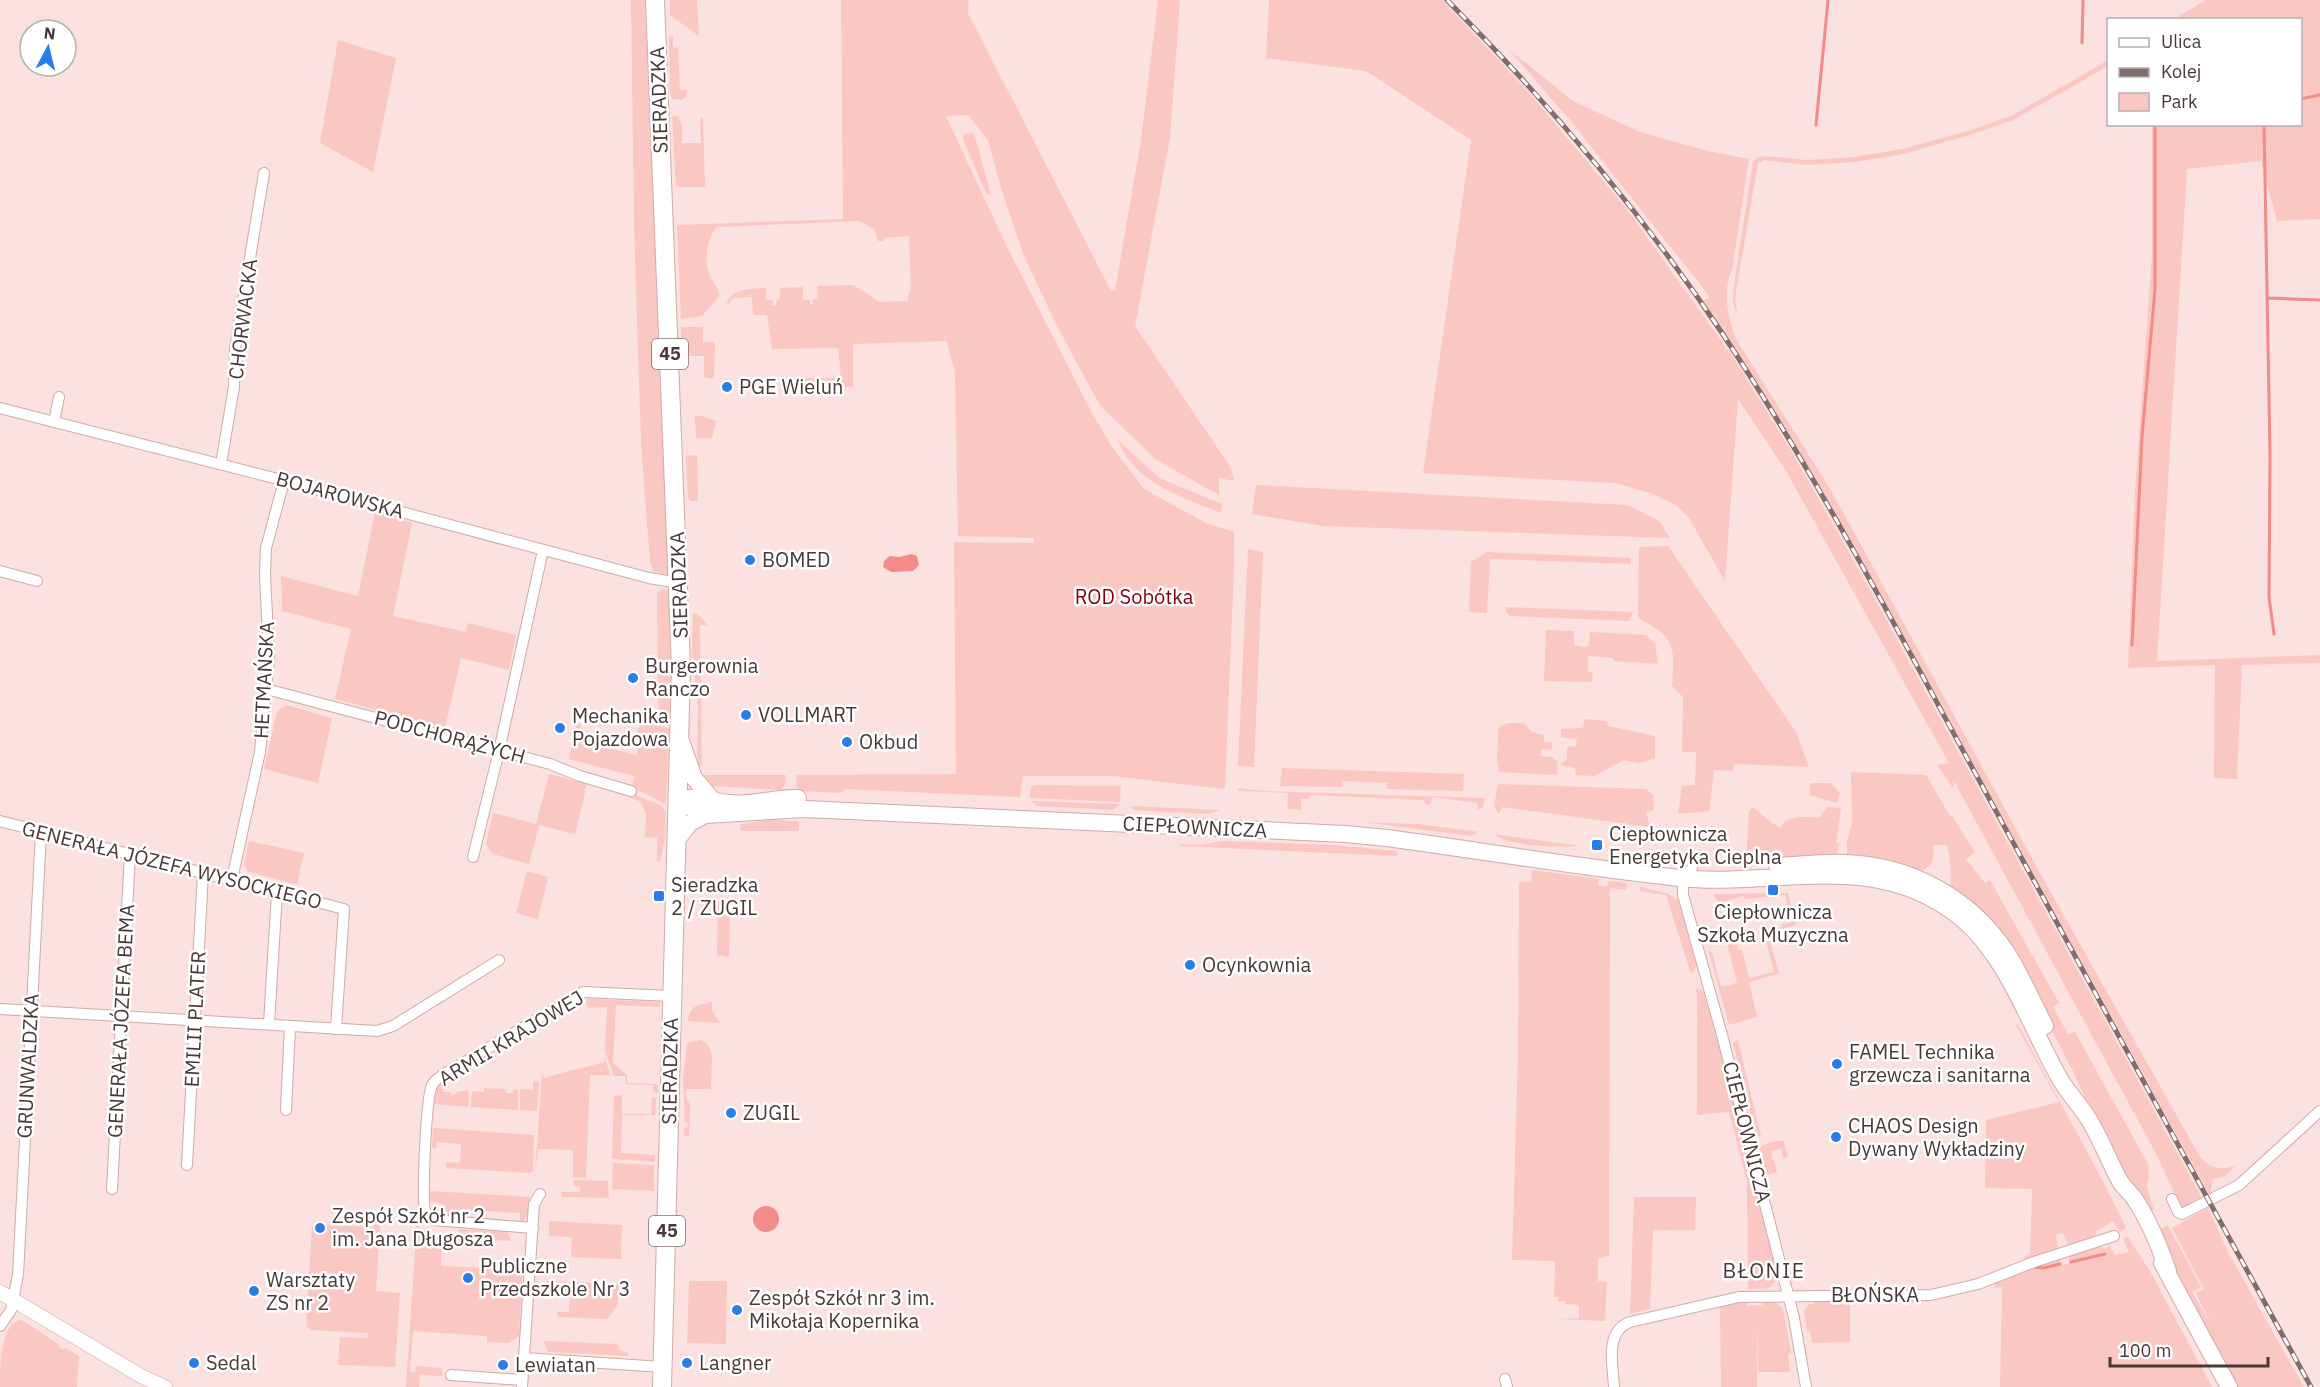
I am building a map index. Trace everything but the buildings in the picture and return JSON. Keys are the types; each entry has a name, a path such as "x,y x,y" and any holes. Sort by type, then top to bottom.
{"main road":[{"name":"SIERADZKA","path":"655,0 679,583 680,736 662,1387"},
{"path":"680,736 692,774 711,798"},
{"name":"CIEPŁOWNICZA","path":"678,801 693,797 711,798 737,804 791,798 1349,824 1669,866 1688,873"},
{"path":"678,801 705,815"},
{"name":"CIEPŁOWNICZA","path":"705,815 805,809 1346,834 1688,873 1830,863 1861,864 1905,873 1941,890 1975,914 2007,953 2075,1082 2084,1113 2123,1185 2127,1202 2141,1231 2168,1271 2229,1387"},
{"path":"676,842 690,823 705,815"}],"street":[{"name":"CHORWACKA","path":"220,464 234,387 234,349 264,173"},
{"path":"54,422 59,397"},
{"name":"BOJAROWSKA","path":"0,408 664,582 679,583"},
{"name":"HETMAŃSKA","path":"232,879 260,752 269,645 265,574 266,548 284,481"},
{"path":"473,857 543,550"},
{"path":"0,571 37,581"},
{"name":"PODCHORĄŻYCH","path":"266,689 550,764 580,776 631,791"},
{"name":"GENERAŁA JÓZEFA WYSOCKIEGO","path":"0,821 344,909 336,1029"},
{"name":"GRUNWALDZKA","path":"14,1300 18,1275 41,832"},
{"name":"GENERAŁA JÓZEFA BEMA","path":"112,1189 130,854"},
{"name":"EMILII PLATER","path":"187,1165 204,873"},
{"name":"CIEPŁOWNICZA","path":"1688,873 1684,900 1722,1035 1798,1334 1806,1387"},
{"path":"269,1024 277,892"},
{"path":"0,1008 377,1031 393,1026 499,960"},
{"name":"ARMII KRAJOWEJ","path":"533,1228 434,1220 426,1216 424,1200 432,1085 441,1076 583,992 672,996"},
{"path":"286,1110 290,1026"},
{"path":"2172,1199 2178,1212 2182,1214 2232,1190 2254,1173 2320,1111"},
{"path":"452,1375 522,1383 534,1204 540,1194"},
{"name":"BŁOŃSKA","path":"1614,1387 1613,1340 1617,1330 1624,1324 1739,1297 1931,1295 1978,1284 2034,1262 2114,1236"},
{"path":"0,1292 141,1376 165,1387"},
{"path":"0,1326 11,1310 14,1300"},
{"path":"524,1358 663,1367"},
{"path":"141,1376 151,1387"}],"green space":[{"path":"631,0 645,0 669,574 666,575 653,571 650,561 641,443 634,225"},
{"path":"670,0 697,0 699,36 670,15"},
{"name":"ROD Sobótka","path":"841,0 969,0 968,13 1110,289 1115,291 1141,140 1158,0 1180,0 1170,138 1135,326 1231,468 1234,481 1219,478 1219,495 1155,459 1099,404 1056,324 1024,256 1003,195 988,140 968,115 946,116 1007,247 1092,413 1112,447 1144,489 1206,523 1234,532 1225,789 1112,776 1023,776 1020,797 845,789 841,793 799,791 796,785 797,775 956,774 954,542 1034,543 1034,538 958,536 955,372 938,310 946,341 853,344 853,387 826,388 825,383 781,383 782,378 841,378 838,348 772,349 767,315 753,315 752,297 733,298 729,304 726,302 739,292 766,288 766,300 773,300 773,305 776,305 777,300 780,299 780,288 803,287 803,300 810,300 810,304 813,304 813,299 818,299 817,286 853,285 880,302 908,301 909,291 911,291 909,236 884,238 884,241 878,241 874,229 859,221 717,227 710,238 706,258 719,296 702,316 681,319 677,225 843,219"},
{"path":"1269,0 1442,0 1527,90 1626,208 1733,357 1790,449 1859,570 2203,1200 2184,1210 2181,1206 2154,1150 1954,781 1953,788 1937,765 1949,763 1786,471 1738,399 1725,581 1689,518 1676,505 1650,493 1615,483 1423,473 1471,140 1366,71 1266,58"},
{"path":"2206,0 2320,0 2320,219 2277,221 2261,161 2187,169 2157,661 2320,655 2320,663 2242,665 2237,779 2214,778 2215,665 2128,668 2135,490 2152,255 2152,126 2302,126 2302,18 2176,18"},
{"path":"673,36 673,47 678,48 680,90 687,90 687,95 682,100 672,99 670,93 669,37"},
{"path":"338,40 396,58 373,172 320,143"},
{"path":"1508,49 1573,101 1640,132 1708,151 1749,159 1732,270 1727,287 1729,314 1736,339 1832,492 2041,875 2199,1155 2211,1166 2224,1168 2235,1166 2224,1177 2213,1179 2210,1196 1850,539 1703,301 1709,298 1707,293 1570,120"},
{"path":"2107,61 2107,66 2098,72 2013,120 1970,135 1903,154 1856,162 1807,165 1764,160 1758,163 1735,298 1738,317 1733,301 1735,278 1753,161 1756,158 1764,156 1807,160 1855,157 1902,149 1968,131 2011,116"},
{"path":"672,116 678,116 682,125 682,143 701,143 700,119 703,117 705,187 676,187"},
{"path":"974,133 991,195 986,193 963,140 963,134"},
{"path":"681,327 703,327 703,342 715,342 714,379 704,377 704,356 681,356"},
{"path":"695,416 716,421 712,438 696,438"},
{"path":"1117,439 1159,478 1222,504 1221,513 1159,486 1129,460"},
{"path":"697,455 698,501 691,501 688,498 686,456"},
{"path":"1256,485 1628,505 1659,521 1670,538 1323,526 1252,514"},
{"path":"375,513 412,523 393,616 466,632 468,623 516,635 509,670 461,658 445,728 335,699 351,629 282,611 281,576 358,596"},
{"path":"1668,546 1796,732 1809,767 1734,764 1733,771 1714,770 1709,811 1678,814 1682,786 1695,785 1696,752 1682,752 1683,697 1672,686 1673,652 1670,644 1660,631 1638,618 1639,547"},
{"path":"1248,549 1263,552 1254,767 1238,766"},
{"path":"1487,552 1631,558 1631,564 1490,559 1487,613 1469,612 1471,562"},
{"path":"662,588 669,592 671,677 669,718 659,715 658,698 657,593"},
{"path":"1506,607 1634,612 1629,621 1510,616 1506,612"},
{"path":"693,612 707,625 700,625 702,766 699,766 697,755 698,705 692,651"},
{"path":"1546,630 1574,631 1574,645 1586,647 1589,645 1590,632 1646,635 1655,643 1658,664 1613,661 1613,658 1588,656 1588,672 1593,673 1592,682 1544,681"},
{"path":"286,705 332,718 318,783 264,769 277,711"},
{"path":"1585,719 1607,721 1608,726 1655,736 1655,758 1639,763 1624,760 1594,776 1576,775 1575,768 1561,765 1561,763 1567,760 1567,747 1576,746 1577,739 1561,737 1561,729 1583,728"},
{"path":"577,723 581,724 580,731 603,739 602,746 636,755 641,740 637,732 640,726 647,724 669,728 666,805 632,788 634,776 569,759"},
{"path":"1507,723 1524,723 1532,732 1544,735 1544,742 1552,743 1552,750 1541,749 1541,756 1552,757 1558,762 1557,775 1499,772 1498,728"},
{"path":"1282,768 1464,774 1463,791 1387,789 1387,783 1343,781 1342,787 1280,786"},
{"path":"1851,772 1926,775 1975,852 1966,859 1985,883 1990,880 2059,1003 2053,1007 2068,1034 2075,1032 2149,1166 2148,1183 2146,1183 2154,1211 2145,1212 2040,1008 1951,888 1947,845 1933,845 1932,861 1920,872 1847,855 1847,842 1852,822"},
{"path":"549,774 587,784 575,834 539,825 529,864 493,854 486,844 493,813 536,824"},
{"path":"703,775 786,775 782,790 712,786"},
{"path":"1810,783 1831,783 1840,793 1837,803 1810,795"},
{"path":"1499,784 1646,789 1653,795 1654,810 1646,812 1650,827 1502,807 1499,814 1494,807"},
{"path":"1035,785 1121,786 1120,802 1030,798 1031,787"},
{"path":"1238,788 1262,791 1485,798 1483,807 1477,811 1478,803 1432,797 1430,805 1423,800 1309,795 1309,799 1301,799 1301,810 1287,809 1288,793 1238,791"},
{"path":"631,793 660,805 666,811 665,837 660,862 657,862 657,838 645,837 646,814 641,802 630,797"},
{"path":"1031,801 1120,804 1113,810 1037,806"},
{"path":"1130,806 1220,810 1209,814 1134,810"},
{"path":"1753,807 1781,828 1783,823 1792,818 1820,817 1827,807 1841,808 1835,851 1837,842 1839,842 1837,857 1785,858 1781,850 1773,850 1768,860 1771,861 1768,863 1716,865 1716,863 1746,862 1749,812"},
{"path":"768,820 799,821 799,831 740,831 741,824"},
{"path":"1363,822 1418,824 1479,832 1471,836"},
{"path":"1494,834 1580,846 1521,844"},
{"path":"249,841 304,853 297,885 247,871 244,864"},
{"path":"1224,841 1333,845 1397,851 1397,856 1180,846 1181,844 1197,845"},
{"path":"1532,870 1599,879 1598,885 1607,887 1608,881 1627,883 1626,890 1610,888 1609,1255 1598,1259 1598,1281 1607,1282 1605,1321 1558,1319 1579,1318 1579,1305 1565,1304 1565,1301 1558,1301 1558,1297 1554,1297 1555,1261 1512,1260 1518,1054 1519,882 1531,882"},
{"path":"527,871 548,877 538,919 516,913"},
{"path":"1641,886 1678,899 1697,966 1691,974 1666,895 1639,891"},
{"path":"1788,893 1796,925 1768,933 1779,974 1749,982 1757,1017 1729,1025 1708,949 1712,953 1721,987 1737,983 1726,939 1732,937 1738,950 1742,949 1749,978 1774,972 1763,929 1782,927 1781,925 1792,922 1785,895 1745,899 1744,896 1719,903 1713,894"},
{"path":"718,901 730,901 729,957 717,955"},
{"path":"1695,988 1703,991 1720,1049 1777,1272 1774,1283 1769,1288 1748,1289 1747,1182 1729,1112 1697,1115 1697,994"},
{"path":"587,999 660,1002 660,1007 616,1005 613,1063 627,1075 627,1083 657,1084 658,1093 653,1092 653,1085 626,1084 625,1076 614,1076 605,1052 607,1007 589,1008 586,1004"},
{"path":"712,1002 712,1011 720,1023 688,1021 693,1009"},
{"path":"2018,1024 2126,1228 2119,1232 2113,1221 2096,1231 2095,1237 2069,1246 2063,1233 2056,1235 2058,1249 2024,1260 2023,1258 2030,1254 2032,1189 1985,1188 1986,1120 2059,1102 2016,1025"},
{"path":"700,1040 707,1043 712,1055 711,1089 686,1089 686,1096 690,1104 689,1136 684,1136 684,1128 687,1128 688,1123 685,1122 683,1078 687,1043"},
{"path":"1738,1040 1761,1136 1756,1137 1733,1043"},
{"path":"605,1057 610,1075 590,1075 586,1178 573,1177 573,1150 538,1149 535,1174 542,1072 544,1078 604,1062"},
{"path":"444,1079 443,1092 455,1095 456,1092 469,1090 468,1107 434,1104 437,1088"},
{"path":"533,1082 539,1082 537,1109 535,1111 520,1110 520,1089 533,1090"},
{"path":"484,1088 505,1089 507,1093 513,1093 513,1090 518,1089 518,1110 471,1107 472,1091 484,1092"},
{"path":"622,1095 622,1114 651,1114 652,1098 656,1098 655,1115 622,1115 621,1153 655,1155 655,1162 612,1159 614,1096"},
{"path":"433,1128 534,1135 533,1171 530,1173 446,1168 446,1162 460,1163 461,1144 437,1142 436,1149 432,1148"},
{"path":"1775,1141 1784,1141 1788,1157 1783,1158 1781,1149 1772,1151 1772,1160 1774,1160 1777,1172 1766,1175 1759,1147"},
{"path":"613,1163 654,1165 654,1191 612,1189"},
{"path":"574,1180 608,1181 609,1198 562,1197 562,1192 580,1192 580,1187 574,1186"},
{"path":"430,1191 530,1197 528,1216 520,1222 520,1213 453,1209 452,1217 445,1213 444,1205 429,1201"},
{"path":"1634,1197 1696,1197 1695,1230 1653,1230 1650,1309 1630,1314"},
{"path":"2208,1208 2229,1254 2304,1387 2235,1387 2156,1231 2168,1225 2201,1287 2192,1292 2208,1319 2216,1315 2208,1318 2196,1293 2204,1289 2172,1228"},
{"name":"Publiczne Przedszkole Nr 3","path":"417,1220 419,1220 419,1234 445,1236 441,1244 441,1266 483,1268 483,1276 485,1276 486,1268 493,1268 493,1265 508,1266 508,1259 523,1263 519,1336 509,1343 487,1342 487,1336 413,1331 410,1372 415,1373 416,1366 443,1368 442,1376 420,1375 419,1387 406,1387"},
{"path":"549,1221 622,1225 621,1259 571,1257 572,1237 549,1236"},
{"path":"316,1224 374,1227 374,1224 380,1224 376,1291 400,1293 395,1367 338,1365 340,1337 367,1338 368,1333 311,1330 306,1326 312,1228"},
{"path":"459,1229 508,1232 511,1241 489,1240 488,1244 477,1243 477,1241 458,1237"},
{"path":"2128,1237 2151,1273 2212,1387 2000,1387 2002,1287 1995,1288 1995,1283 2059,1259 2062,1265 2069,1264 2069,1256 2101,1247 2105,1249 2110,1246 2115,1255 2129,1252 2123,1239"},
{"path":"546,1281 619,1284 617,1306 607,1319 558,1317 557,1312 569,1312 570,1297 552,1296 551,1292 546,1292"},
{"path":"689,1281 727,1281 726,1344 687,1343"},
{"path":"1746,1301 1747,1306 1762,1305 1763,1301 1772,1301 1783,1308 1791,1353 1788,1354 1790,1372 1758,1372 1757,1317 1757,1387 1721,1387 1720,1306"},
{"path":"1814,1301 1850,1301 1850,1342 1812,1343 1810,1331 1807,1331 1804,1312 1809,1304 1814,1304"},
{"path":"22,1320 60,1345 59,1347 63,1350 65,1348 79,1356 77,1387 0,1387 1,1358 5,1337 15,1322"},
{"path":"544,1341 618,1344 620,1351 628,1352 628,1356 548,1352"}],"shaded area":[{"path":"912,554 917,556 919,565 913,571 891,572 883,567 884,561 890,556 899,557"},
{"path":"766,1206 775,1210 779,1219 775,1228 766,1232 757,1228 753,1219 757,1210"}],"waterway":[{"path":"1816,125 1828,0"},
{"path":"2082,43 2083,0"},
{"path":"2302,99 2320,95"},
{"path":"2132,645 2142,437 2155,289 2155,126"},
{"path":"2264,126 2270,455 2269,597 2274,634"},
{"path":"2268,298 2320,300"},
{"path":"2071,1262 2105,1254"},
{"path":"2034,1267 2044,1268 2060,1264"}],"railway":[{"path":"1447,0 1521,78 1625,200 1690,286 1755,384 1886,609 2311,1387"}],"place":[{"name":"PGE Wieluń","path":"727,387"},
{"name":"BOMED","path":"750,560"},
{"name":"Burgerownia Ranczo","path":"633,678"},
{"name":"VOLLMART","path":"746,715"},
{"name":"Mechanika Pojazdowa","path":"560,728"},
{"name":"Okbud","path":"847,742"},
{"name":"Ciepłownicza Energetyka Cieplna","path":"1597,845"},
{"name":"Ciepłownicza Szkoła Muzyczna","path":"1773,890"},
{"name":"Sieradzka 2 / ZUGIL","path":"659,896"},
{"name":"Ocynkownia","path":"1190,965"},
{"name":"FAMEL Technika grzewcza i sanitarna","path":"1837,1064"},
{"name":"ZUGIL","path":"731,1113"},
{"name":"CHAOS Design Dywany Wykładziny","path":"1836,1137"},
{"name":"Zespół Szkół nr 2 im. Jana Długosza","path":"320,1228"},
{"name":"Publiczne Przedszkole Nr 3","path":"468,1278"},
{"name":"Warsztaty ZS nr 2","path":"254,1291"},
{"name":"Zespół Szkół nr 3 im. Mikołaja Kopernika","path":"737,1310"},
{"name":"Sedal","path":"194,1363"},
{"name":"Langner","path":"687,1363"},
{"name":"Lewiatan","path":"503,1365"}],"district":[{"name":"BŁONIE","path":"1764,1271"}]}
